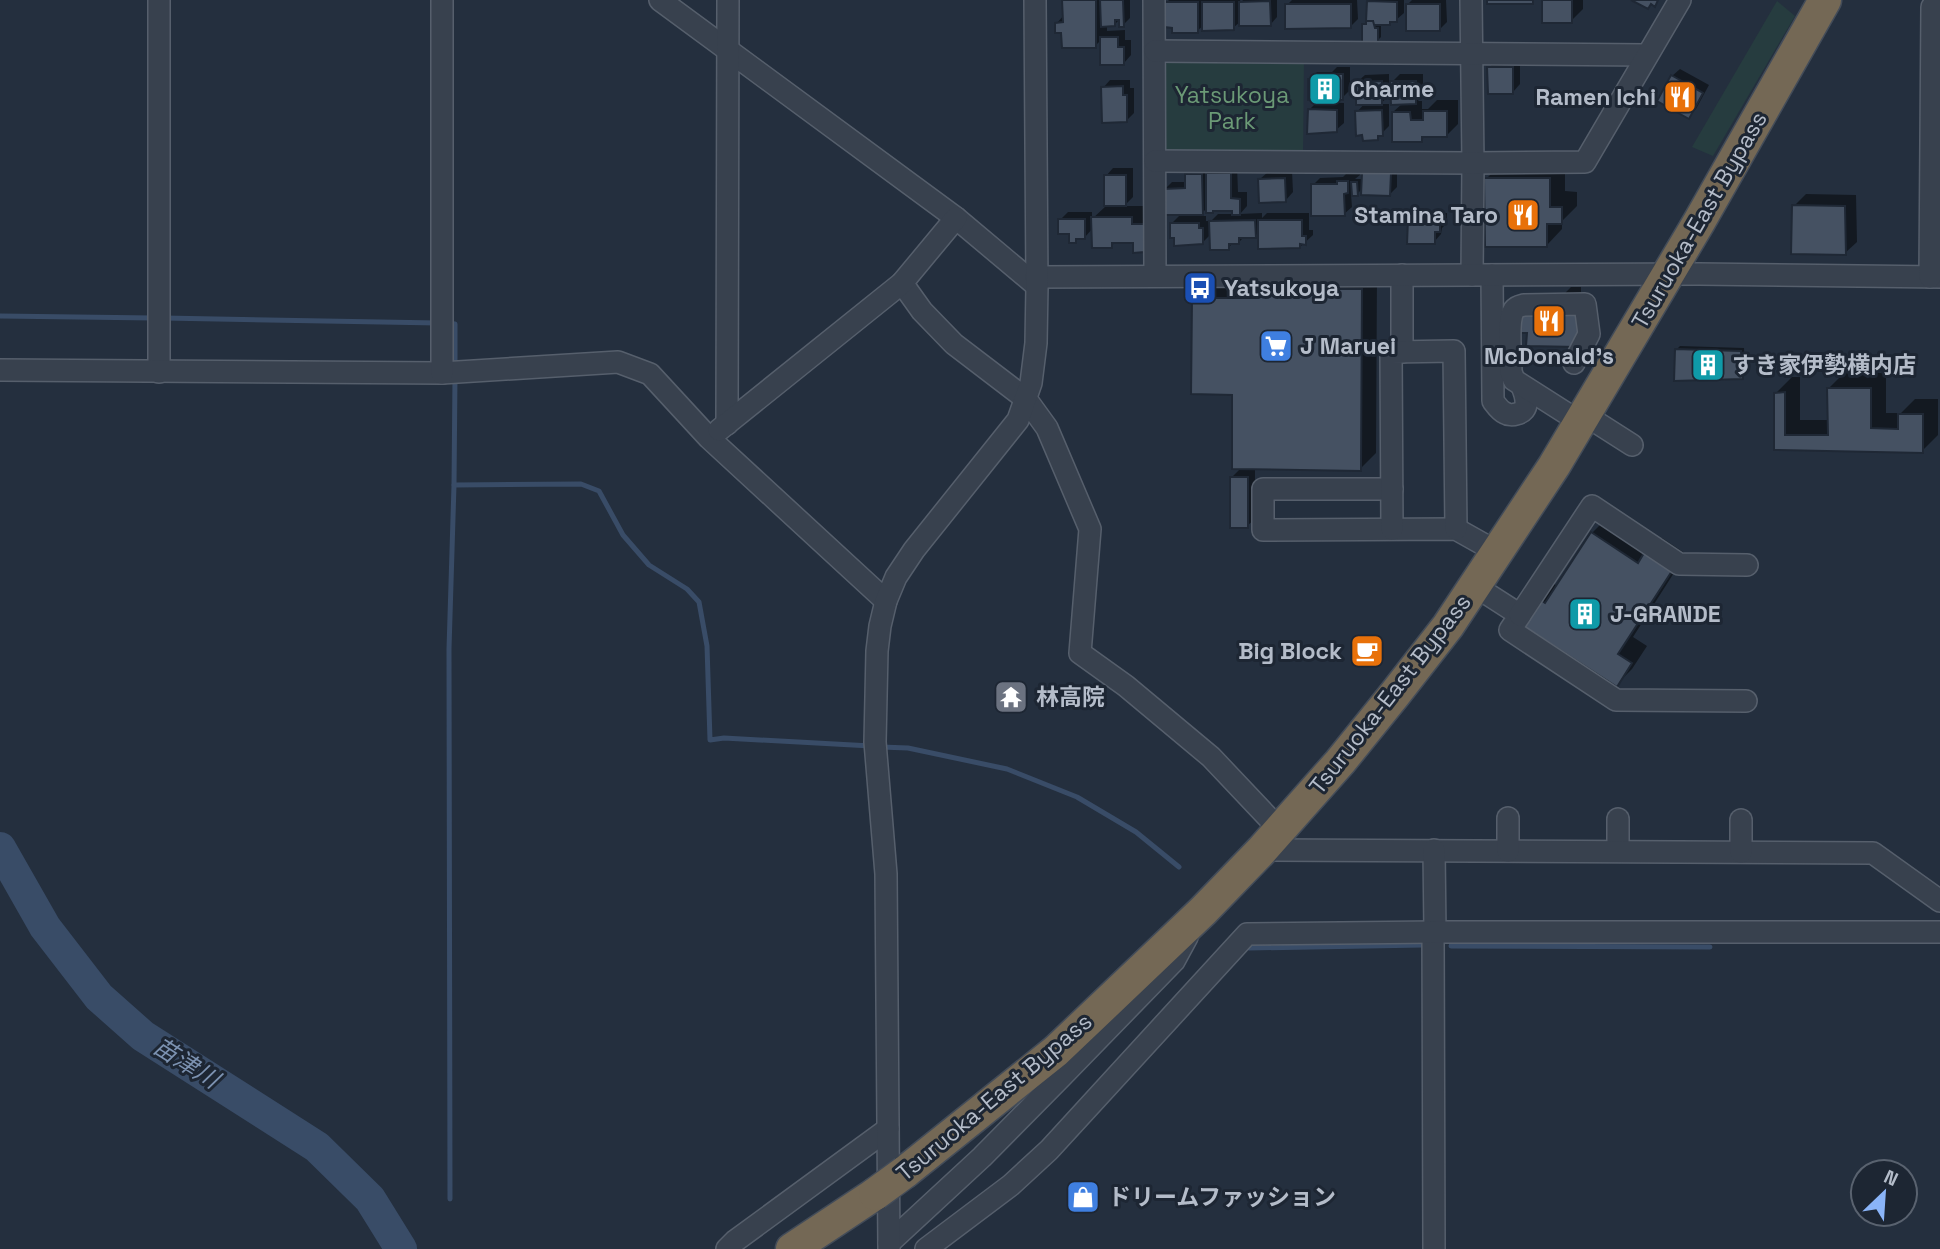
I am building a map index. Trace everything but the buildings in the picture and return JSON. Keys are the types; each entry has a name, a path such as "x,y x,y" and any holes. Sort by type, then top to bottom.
{"highway":[{"name":"Tsuruoka-East Bypass","path":"792,1249 876,1194 1056,1051 1203,911 1340,762 1448,625 1527,509 1669,274 1825,0"}],"street":[{"path":"159,0 159,372"},
{"path":"442,0 442,373"},
{"path":"660,0 1037,281 1155,276 1669,274 1935,277 1936,143 1932,6 1940,7"},
{"path":"727,424 728,0"},
{"path":"889,1246 887,874 875,742 877,651 886,601 896,577 914,550 1018,420 1031,383 1037,281 1035,0"},
{"path":"1154,0 1155,276"},
{"path":"1471,0 1473,163 1482,275 1493,401 1505,414 1513,415 1522,412 1526,407 1522,386"},
{"path":"1154,161 1585,162 1679,0"},
{"path":"1154,51 1647,55"},
{"path":"709,438 902,283 957,219"},
{"path":"1402,275 1402,352"},
{"path":"902,283 922,311 954,344 1026,399 1047,428 1090,529 1080,653 1126,686 1211,757 1271,840 1434,850 1873,853 1940,901"},
{"path":"1614,365 1578,355 1589,334 1585,304 1524,305 1513,311 1511,372 1514,380 1632,445"},
{"path":"1392,530 1391,352 1454,351 1456,529"},
{"path":"0,370 442,373 618,362 650,374 709,438 886,601"},
{"path":"1392,489 1263,489 1263,530 1456,529 1497,552"},
{"path":"1746,701 1616,700 1510,630 1592,506 1679,564 1747,565"},
{"path":"1475,586 1520,615"},
{"path":"1508,818 1508,851"},
{"path":"1618,819 1618,851"},
{"path":"1741,820 1741,852"},
{"path":"1434,850 1434,1249"},
{"path":"889,1246 982,1157 1174,961 1203,911"},
{"path":"926,1249 1011,1185 1049,1150 1247,934 1940,932"},
{"path":"727,1249 888,1129"}],"green space":[{"path":"1777,1 1795,16 1713,156 1692,147"},
{"name":"Yatsukoya Park","path":"1170,59 1304,60 1303,157 1175,155 1161,145 1161,71"}],"waterway":[{"path":"0,316 154,318"},
{"path":"164,318 438,323"},
{"path":"448,323 455,324 455,366"},
{"path":"450,1199 449,649 455,376"},
{"path":"454,485 581,484 599,491 623,535 649,565 687,589 699,602 707,646 710,740 724,738 871,746"},
{"path":"881,747 908,748 1007,769 1077,797 1136,832 1179,867"},
{"name":"苗津川","path":"0,848 45,927 99,997 143,1036 317,1147 370,1199 401,1249"},
{"path":"1249,948 1423,945"},
{"path":"1451,946 1710,947"}],"place":[{"name":"Charme","path":"1325,89"},
{"name":"Ramen Ichi","path":"1680,97"},
{"name":"Stamina Taro","path":"1523,215"},
{"name":"Yatsukoya","path":"1200,288"},
{"name":"McDonald's","path":"1549,321"},
{"name":"J Maruei","path":"1276,346"},
{"name":"すき家伊勢横内店","path":"1708,365"},
{"name":"J-GRANDE","path":"1585,614"},
{"name":"Big Block","path":"1367,651"},
{"name":"林高院","path":"1011,697"},
{"name":"ドリームファッション","path":"1083,1197"}]}
